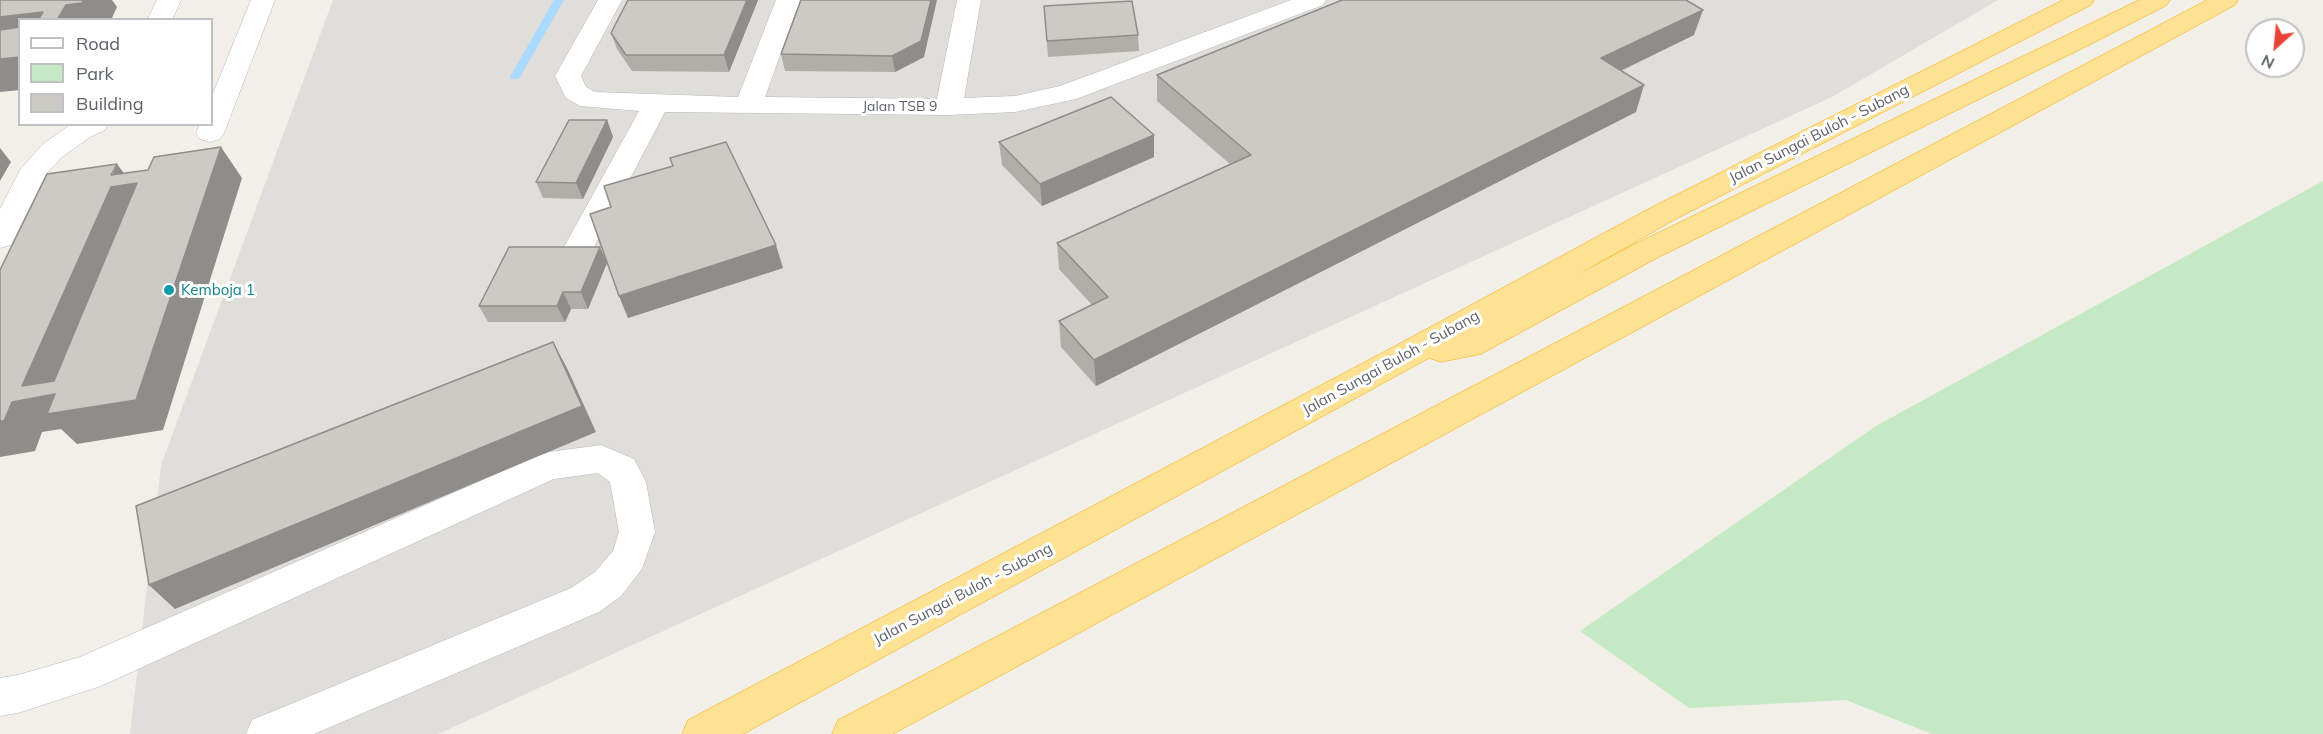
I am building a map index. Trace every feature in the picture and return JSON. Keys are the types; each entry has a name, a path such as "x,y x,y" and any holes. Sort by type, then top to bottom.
{"highway":[{"name":"Jalan Sungai Buloh - Subang","path":"704,734 1409,354 1664,213 2082,0"},
{"path":"1409,354 1470,346 1646,252 2158,0"},
{"path":"853,734 2226,0"}],"street":[{"path":"160,18 169,0"},
{"path":"213,125 263,0"},
{"name":"Jalan TSB 9","path":"610,0 568,76 575,92 590,100 748,106 949,107 1015,104 1066,93 1314,0"},
{"path":"748,106 788,0"},
{"path":"949,107 969,0"},
{"path":"213,75 237,64"},
{"path":"579,247 656,104"},
{"path":"0,238 34,170 52,151 91,126"},
{"path":"210,133 213,126"},
{"path":"0,697 18,694 87,673 549,466 601,459 621,469 628,482 637,532 629,558 608,584 585,600 267,734"}],"shaded area":[{"path":"333,0 1998,0 1832,97 438,734 130,734 161,465"}],"green space":[{"path":"2323,181 2323,734 1932,734 1846,700 1689,708 1580,631 1876,426"}],"building":[{"path":"0,0 84,0 82,3 66,5 58,18 39,18 43,12 0,17"},
{"path":"628,0 747,0 724,55 626,55 611,33"},
{"path":"801,0 931,0 921,41 892,56 781,54"},
{"path":"1342,0 1686,0 1703,10 1601,58 1644,85 1094,360 1059,321 1108,297 1057,243 1251,155 1157,75"},
{"path":"1132,1 1138,35 1047,41 1044,6"},
{"path":"18,27 18,57 0,59 0,30"},
{"path":"1111,97 1154,135 1040,184 999,142"},
{"path":"569,120 607,120 576,183 536,182"},
{"path":"726,142 776,245 619,296 590,214 611,207 604,186 673,166 670,158"},
{"path":"221,147 136,400 47,414 55,394 12,402 4,421 0,421 0,270 47,174 117,164 111,175 148,170 154,157","holes":["137,183 54,381 22,386 111,187"]},
{"path":"509,247 600,247 581,292 563,292 557,306 479,306"},
{"path":"553,342 582,406 149,585 136,506"}],"waterway":[{"path":"515,77 559,0"}],"place":[{"name":"Kemboja 1","path":"169,290"}]}
